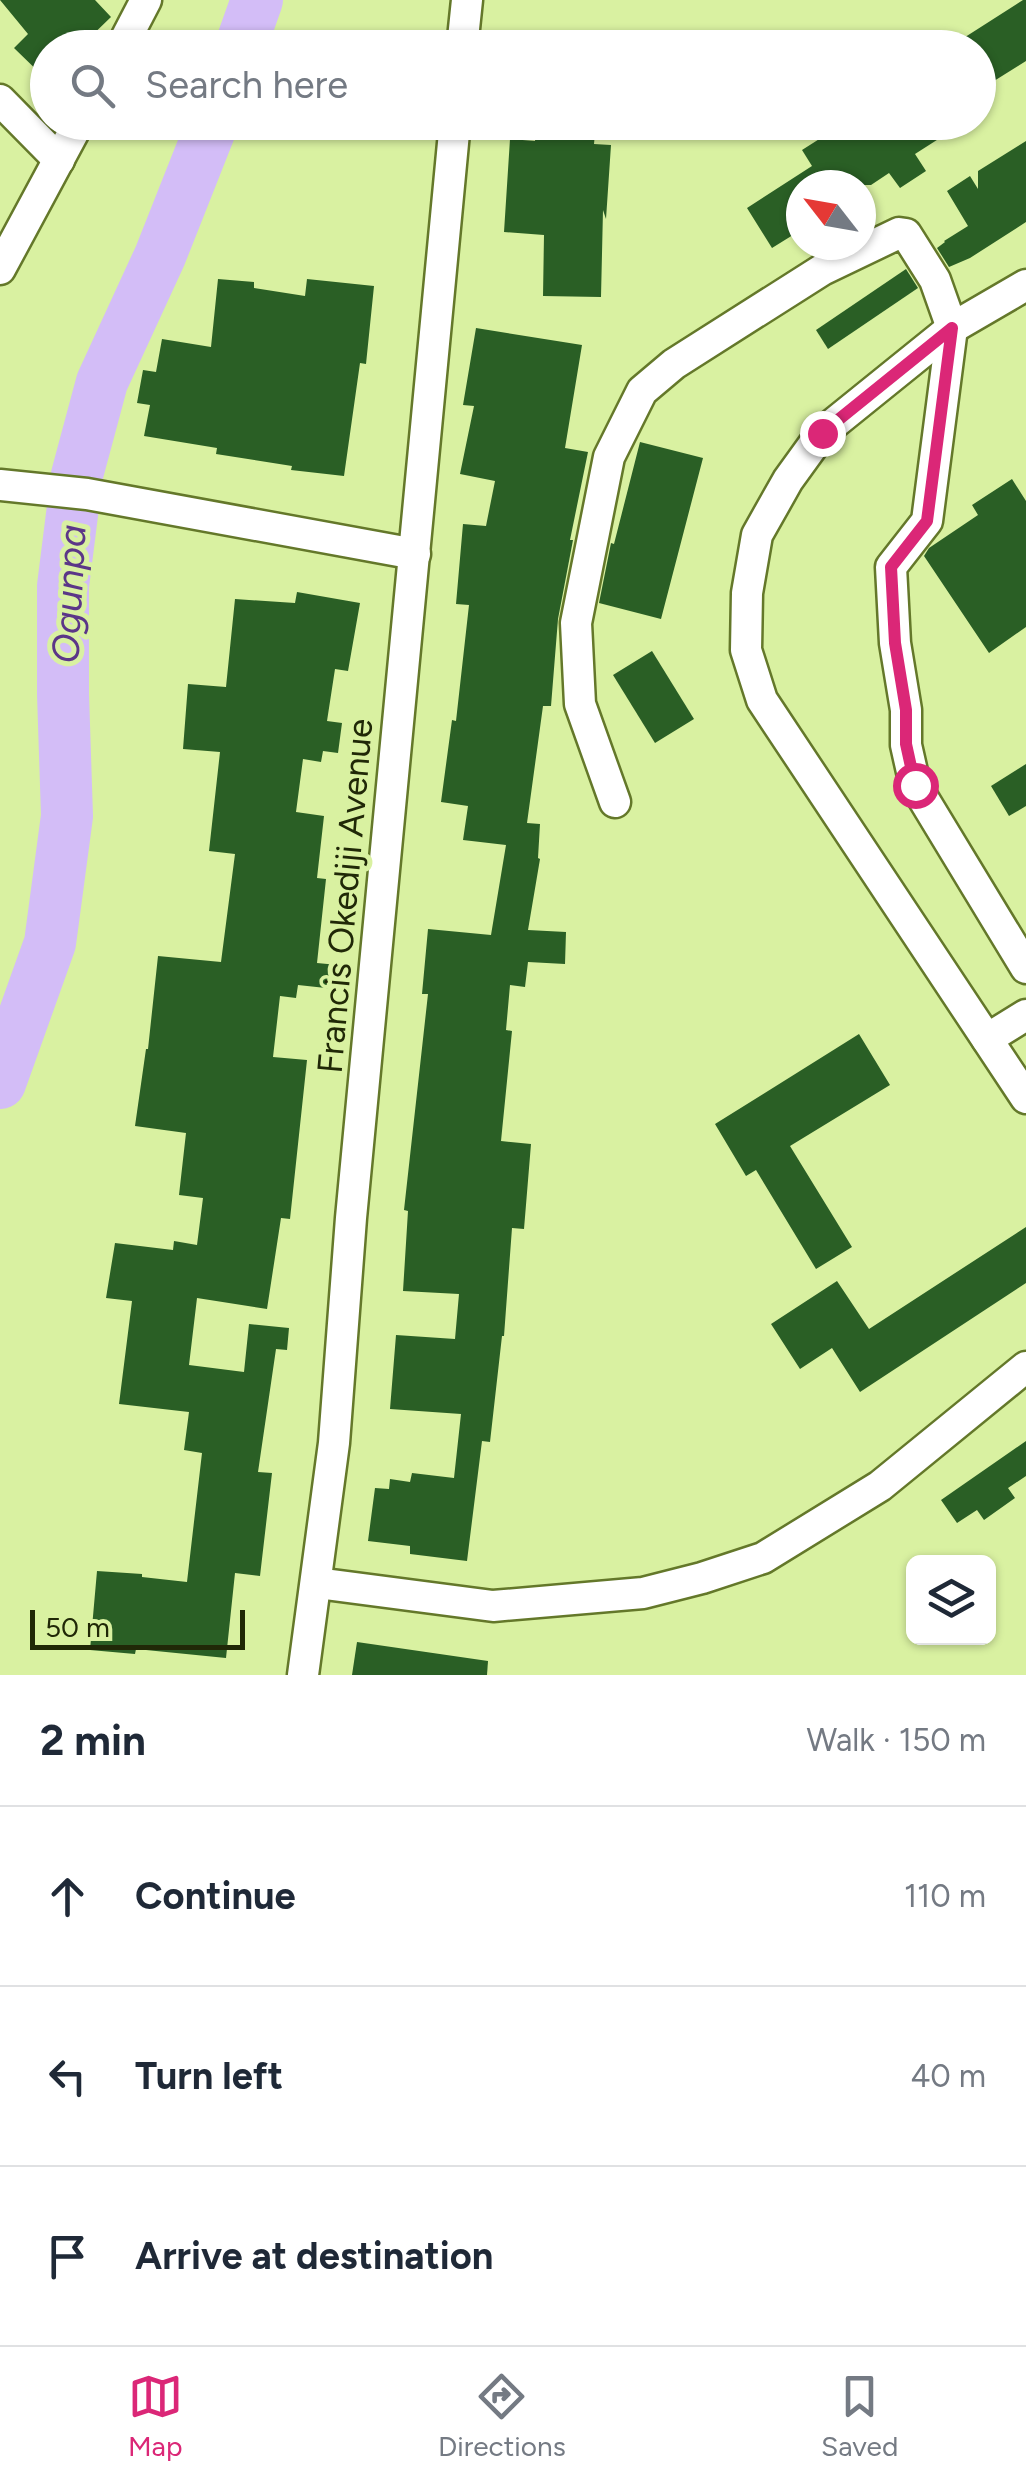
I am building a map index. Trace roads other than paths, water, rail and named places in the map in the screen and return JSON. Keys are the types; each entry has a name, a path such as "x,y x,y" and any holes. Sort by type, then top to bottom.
{"street":[{"path":"130,30 146,0"},
{"path":"464,30 466,0"},
{"path":"0,100 30,131"},
{"path":"39,140 59,160"},
{"path":"0,269 70,140"},
{"name":"Francis Okediji Avenue","path":"304,1675 334,1444 351,1218 453,140"},
{"path":"615,802 580,704 576,622 609,457 642,391 674,364 822,270 898,233 906,234 935,280 952,328 927,521 891,567 906,744 915,785 1026,968"},
{"path":"1026,284 952,328 822,433 788,480 757,535 747,594 746,650 762,700 1026,1098"},
{"path":"3,485 87,494 415,554"},
{"path":"987,1039 1026,1015"},
{"path":"317,1583 493,1606 643,1593 702,1578 763,1558 880,1486 1026,1367"}],"waterway":[{"name":"Ogunpa","path":"246,30 257,0"},
{"name":"Ogunpa","path":"0,1083 50,943 67,816 63,586 77,475 102,382 160,256 206,140"}]}
